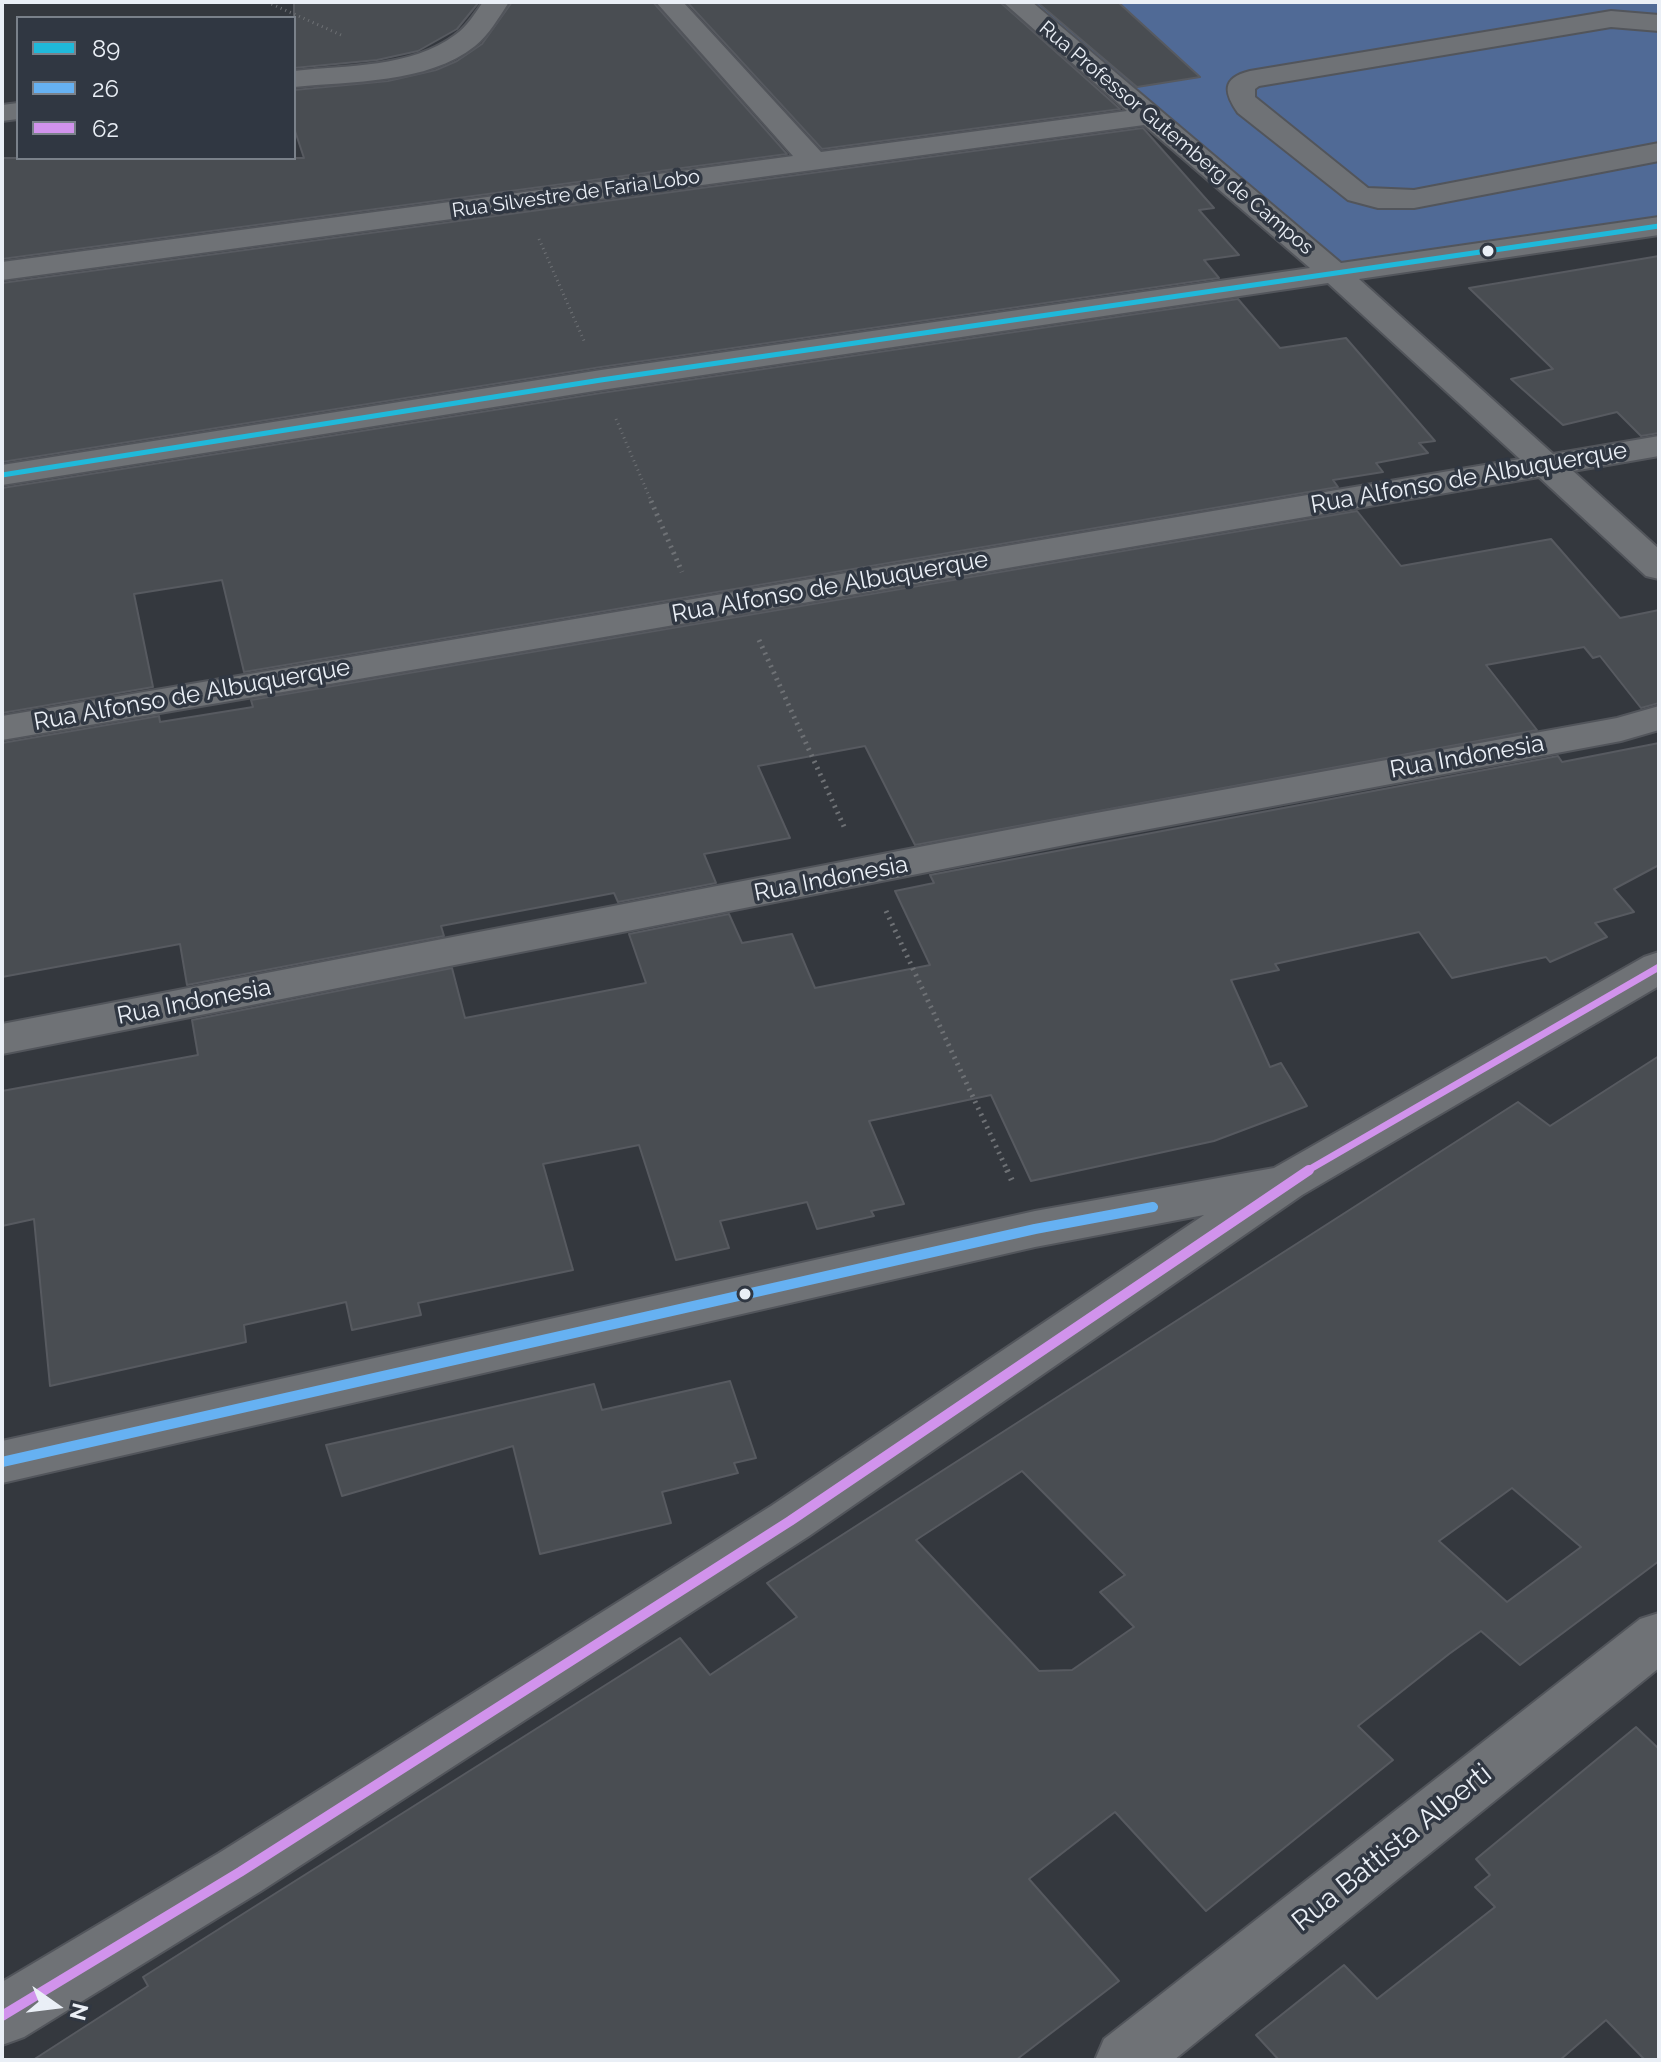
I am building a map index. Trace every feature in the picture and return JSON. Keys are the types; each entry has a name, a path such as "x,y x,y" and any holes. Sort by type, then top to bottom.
{"street":[{"path":"296,79 407,64 434,57 468,39 496,2"},
{"path":"669,2 815,163"},
{"name":"Rua Professor Gutemberg de Campos","path":"1016,2 1337,275 1659,568"},
{"path":"1659,23 1611,19 1250,79 1241,87 1241,97 1248,107 1358,194 1378,199 1414,199 1659,152"},
{"name":"Rua Silvestre de Faria Lobo","path":"2,271 1150,116"},
{"path":"2,475 601,380 1659,226"},
{"name":"Rua Alfonso de Albuquerque","path":"2,728 1659,446"},
{"name":"Rua Indonesia","path":"2,1039 1621,729 1659,718"},
{"path":"2,2016 240,1872 790,1521 1286,1183 1659,967"},
{"path":"2,1462 1035,1229 1286,1183"},
{"name":"Rua Battista Alberti","path":"1126,2060 1659,1636"}],"path":[{"path":"745,601 751,623 1035,1229"}],"shaded area":[{"path":"1025,2 1659,2 1659,226 1337,275"}],"building":[{"path":"294,2 479,2 457,29 418,51 377,60 296,68"},
{"path":"512,2 653,2 787,154 2,259 2,158 296,160 304,158 296,134 296,90 388,81 436,70 457,61 482,44"},
{"path":"687,2 1000,2 1120,109 822,149"},
{"path":"1037,2 1118,2 1200,77 1137,87"},
{"path":"1143,128 1214,208 1199,210 1239,255 1204,260 1219,278 601,367 2,462 2,283"},
{"path":"1659,256 1659,433 1641,436 1617,412 1563,425 1511,379 1553,369 1469,288"},
{"path":"1238,299 1280,348 1346,338 1435,441 1419,443 1428,453 1376,463 1383,472 1333,480 1338,487 244,672 222,580 134,594 153,687 2,713 2,488 601,393"},
{"path":"1357,511 1401,566 1551,539 1620,618 1659,610 1659,703 1641,708 1600,656 1593,658 1584,647 1486,665 1537,730 915,845 865,746 758,766 790,838 704,854 716,883 618,902 614,893 441,926 444,936 187,985 180,944 2,977 2,743 159,716 160,722 253,707 251,700"},
{"path":"1659,743 1659,865 1614,889 1634,912 1595,923 1607,937 1550,962 1546,957 1452,978 1419,932 1275,964 1279,970 1231,980 1270,1067 1281,1063 1307,1106 1214,1141 1031,1181 991,1095 869,1121 904,1204 871,1211 874,1216 817,1229 807,1202 720,1221 729,1248 676,1260 639,1145 543,1164 573,1270 418,1303 421,1315 352,1330 346,1302 244,1325 246,1342 50,1386 34,1219 2,1226 2,1091 198,1055 192,1020 452,968 465,1018 646,983 629,934 729,914 742,943 792,934 815,988 930,965 895,891 934,883 930,875 1558,756 1562,762"},
{"path":"1659,1056 1659,1561 1520,1665 1481,1631 1449,1654 1358,1726 1393,1760 1206,1911 1115,1812 1029,1879 1119,1981 1016,2060 33,2060 148,1986 143,1977 680,1638 710,1675 797,1617 767,1583 1518,1102 1550,1126","holes":["1022,1471 1125,1575 1100,1592 1134,1627 1072,1670 1039,1671 916,1540","1512,1488 1581,1547 1507,1602 1439,1541"]},
{"path":"730,1381 756,1458 734,1463 738,1473 662,1492 671,1523 540,1554 513,1446 342,1496 326,1445 594,1384 602,1410"},
{"path":"1636,1727 1659,1749 1659,2060 1645,2060 1606,2020 1560,2060 1279,2060 1256,2035 1344,1965 1377,1999 1495,1907 1475,1887 1490,1875 1476,1859"}],"transit line":[{"name":"89","path":"2,475 601,380 1659,226"},
{"name":"62","path":"2,2016 240,1872 790,1521 1286,1183 1659,967"},
{"name":"26","path":"2,1462 1035,1229 1153,1207"}]}
